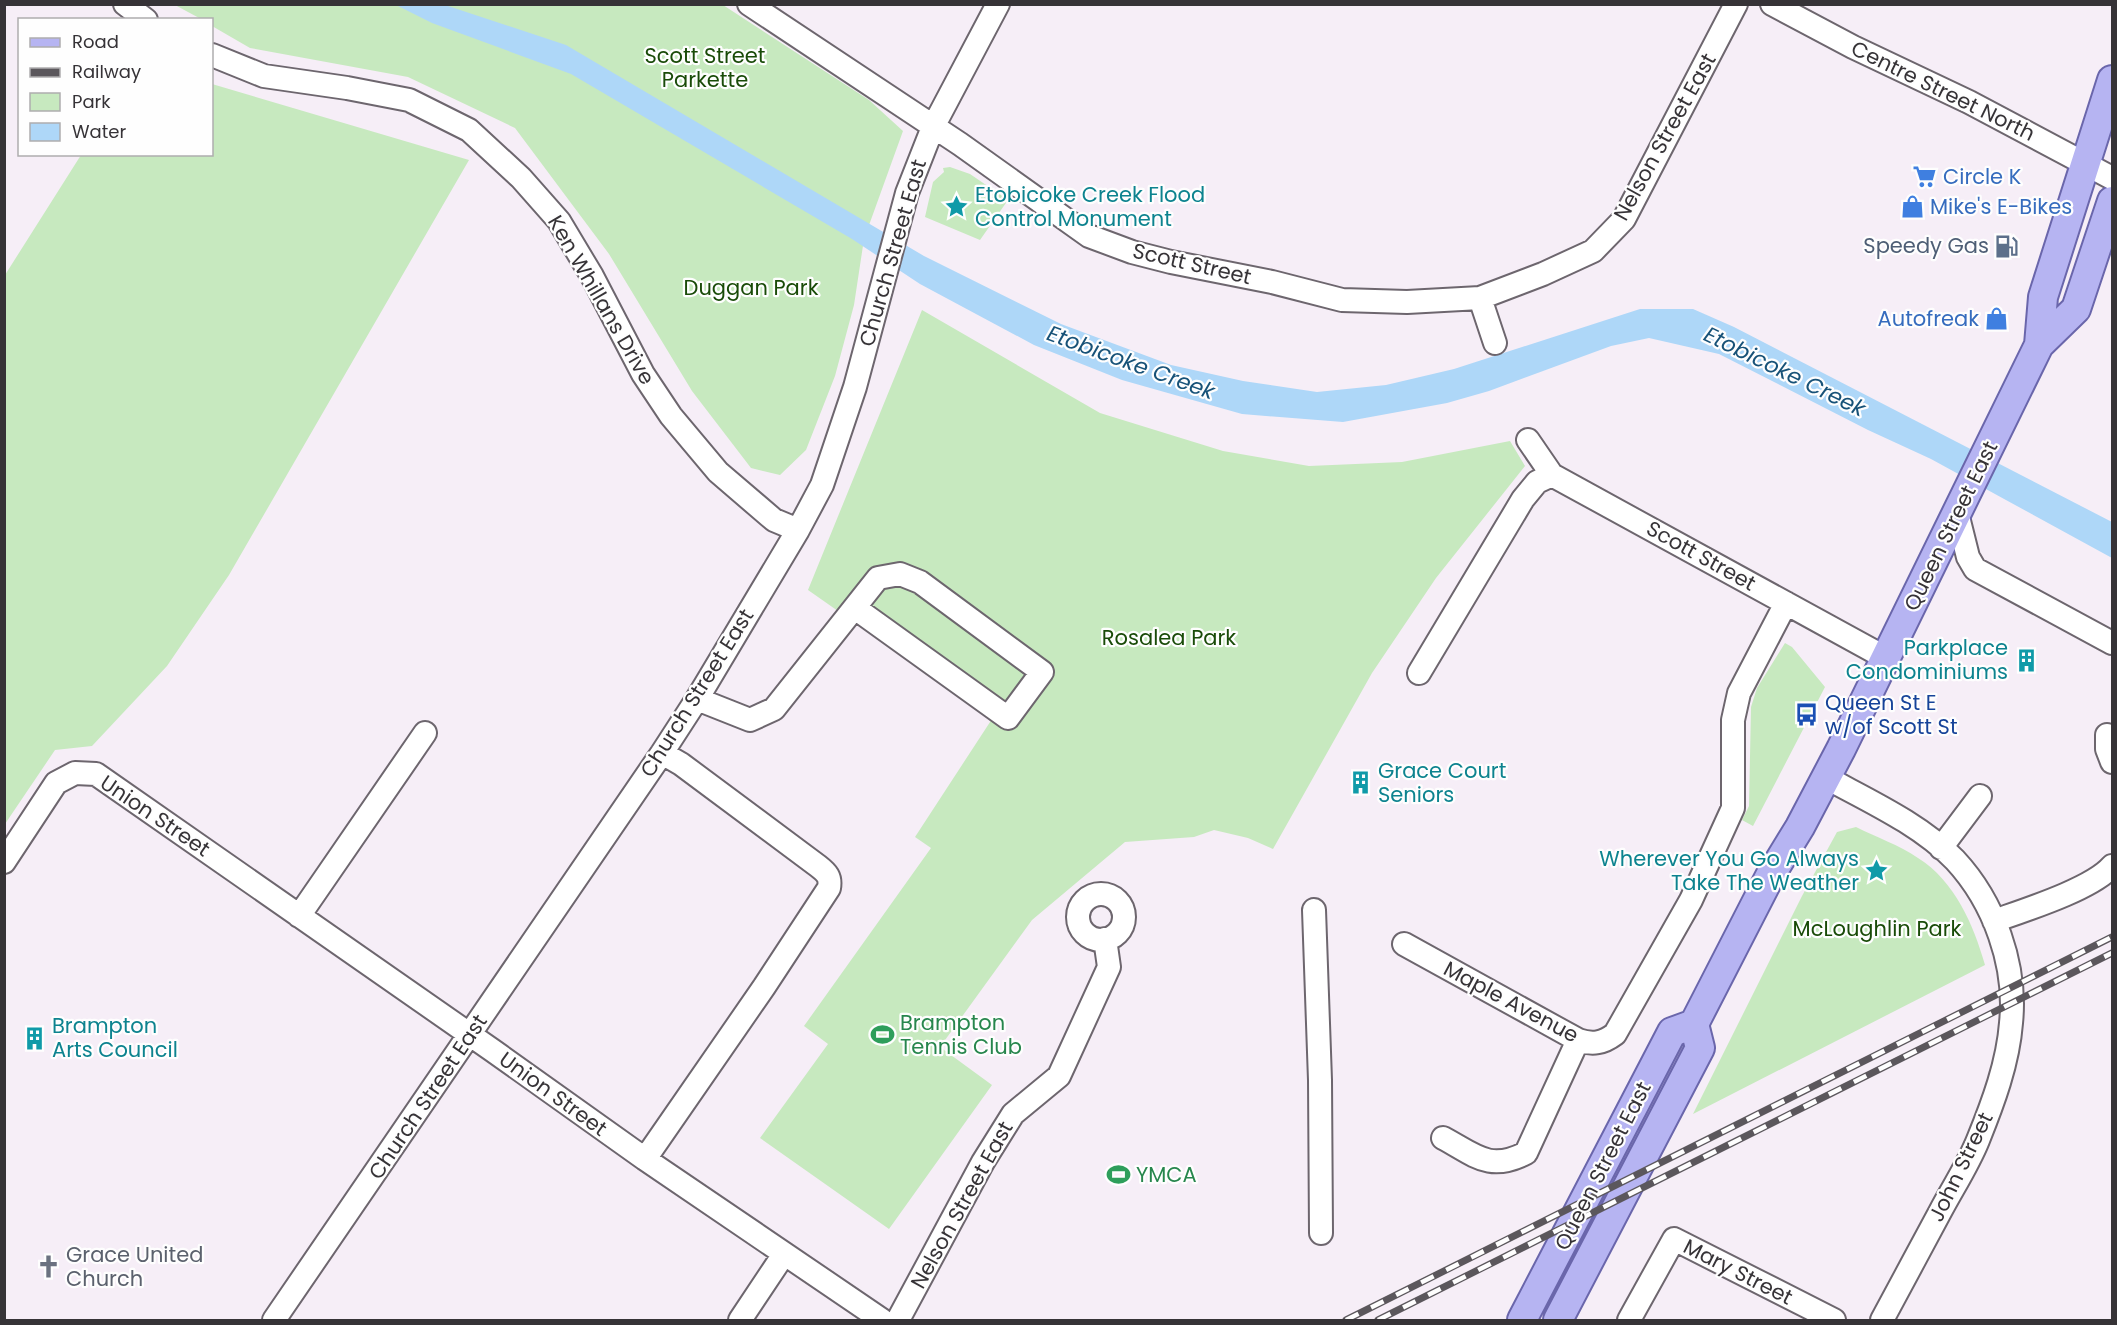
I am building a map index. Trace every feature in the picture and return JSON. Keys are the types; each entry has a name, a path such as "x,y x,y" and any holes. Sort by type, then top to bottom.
{"main road":[{"name":"Queen Street East","path":"2039,345 2043,297 2112,80"},
{"name":"Queen Street East","path":"1558,1320 1700,1048 1694,1024 1770,876 1800,827 1826,777 2039,345 2076,309 2112,201"},
{"name":"Queen Street East","path":"1522,1320 1672,1032 1694,1024"}],"street":[{"path":"125,4 143,18"},
{"name":"Scott Street","path":"749,4 933,127 1089,236 1132,252 1171,262 1272,282 1342,300 1407,302 1480,298"},
{"name":"Church Street East","path":"274,1320 662,753 798,530 822,485 855,387 906,193 933,127 998,4"},
{"name":"Nelson Street East","path":"1480,298 1593,252 1624,219 1736,4"},
{"name":"Centre Street North","path":"1772,4 1968,102 2112,178"},
{"name":"Ken Whillans Drive","path":"213,56 264,76 409,100 469,130 521,178 559,221 592,276 643,374 671,416 718,472 774,520 798,530"},
{"path":"1480,298 1495,343"},
{"name":"Scott Street","path":"1528,440 1552,475 1886,658"},
{"path":"1419,673 1523,499 1537,482 1552,475"},
{"path":"1957,513 1968,557 1975,569 2112,643"},
{"path":"697,699 750,720 774,709 878,578 900,574 920,582 1042,672 1008,718 855,608"},
{"name":"Maple Avenue","path":"1404,944 1578,1040 1603,1043 1615,1034 1691,900 1732,808 1733,720 1739,693 1786,603"},
{"path":"299,916 425,733"},
{"path":"2107,735 2107,749 2112,762"},
{"path":"645,1159 771,977 829,888 830,881 828,873 681,764 662,753"},
{"name":"Union Street","path":"4,862 56,783 75,773 96,774 645,1159 882,1320"},
{"name":"John Street","path":"1826,777 1924,834 1965,871 1994,921 2007,964 2012,1020 1996,1092 1977,1143 1882,1320"},
{"path":"1941,848 1980,796"},
{"path":"1994,921 2078,889 2107,872 2112,866"},
{"path":"1314,910 1320,1080 1321,1233"},
{"name":"Nelson Street East","path":"898,1320 983,1162 1013,1114 1059,1076 1109,967 1105,939"},
{"path":"1443,1138 1488,1162 1514,1159 1526,1153 1578,1040"},
{"name":"Mary Street","path":"1629,1320 1674,1239 1834,1320"},
{"path":"740,1320 784,1254"}],"green space":[{"name":"Duggan Park","path":"175,5 723,5 869,100 903,131 864,239 854,305 835,376 806,450 780,475 751,468 692,391 609,254 515,128 408,77 250,48 213,27 213,18 199,18"},
{"path":"213,84 469,160 229,575 167,666 92,746 55,750 5,824 5,275 80,156 213,156"},
{"path":"950,167 970,174 1008,200 980,240 925,217 933,182 944,172 943,168"},
{"name":"Rosalea Park","path":"922,310 1100,413 1223,451 1309,466 1402,462 1510,441 1525,466 1436,578 1372,673 1273,849 1248,838 1214,830 1194,837 1125,842 1032,920 940,1047 992,1085 889,1229 760,1138 828,1044 804,1026 931,848 915,837 992,719 808,590"},
{"path":"1785,643 1792,647 1825,687 1753,826 1742,820 1749,806 1751,707 1757,688"},
{"name":"McLoughlin Park","path":"1856,827 1911,853 1943,879 1969,920 1985,965 1693,1114 1802,896 1837,832"}],"water":[{"name":"Etobicoke Creek","path":"396,5 445,5 566,45 924,256 1061,324 1171,365 1243,381 1317,392 1386,385 1454,369 1640,309 1693,309 1734,327 2112,522 2112,558 1931,459 1868,430 1719,354 1649,338 1611,346 1489,391 1447,403 1343,422 1242,414 1122,380 1034,345 920,284 852,239 571,74 432,23"}],"railway":[{"path":"1346,1320 2112,937"},
{"path":"1378,1320 2112,953"}],"place":[{"name":"Circle K","path":"1925,177"},
{"name":"Etobicoke Creek Flood Control Monument","path":"957,207"},
{"name":"Mike's E-Bikes","path":"1912,207"},
{"name":"Speedy Gas","path":"2007,246"},
{"name":"Autofreak","path":"1997,319"},
{"name":"Parkplace Condominiums","path":"2026,660"},
{"name":"Queen St E w/of Scott St","path":"1807,715"},
{"name":"Grace Court Seniors","path":"1360,783"},
{"name":"Wherever You Go Always Take The Weather","path":"1877,871"},
{"name":"Brampton Tennis Club","path":"882,1035"},
{"name":"Brampton Arts Council","path":"34,1038"},
{"name":"YMCA","path":"1118,1175"},
{"name":"Grace United Church","path":"48,1267"}],"park label":[{"name":"Scott Street Parkette","path":"705,68"}]}
